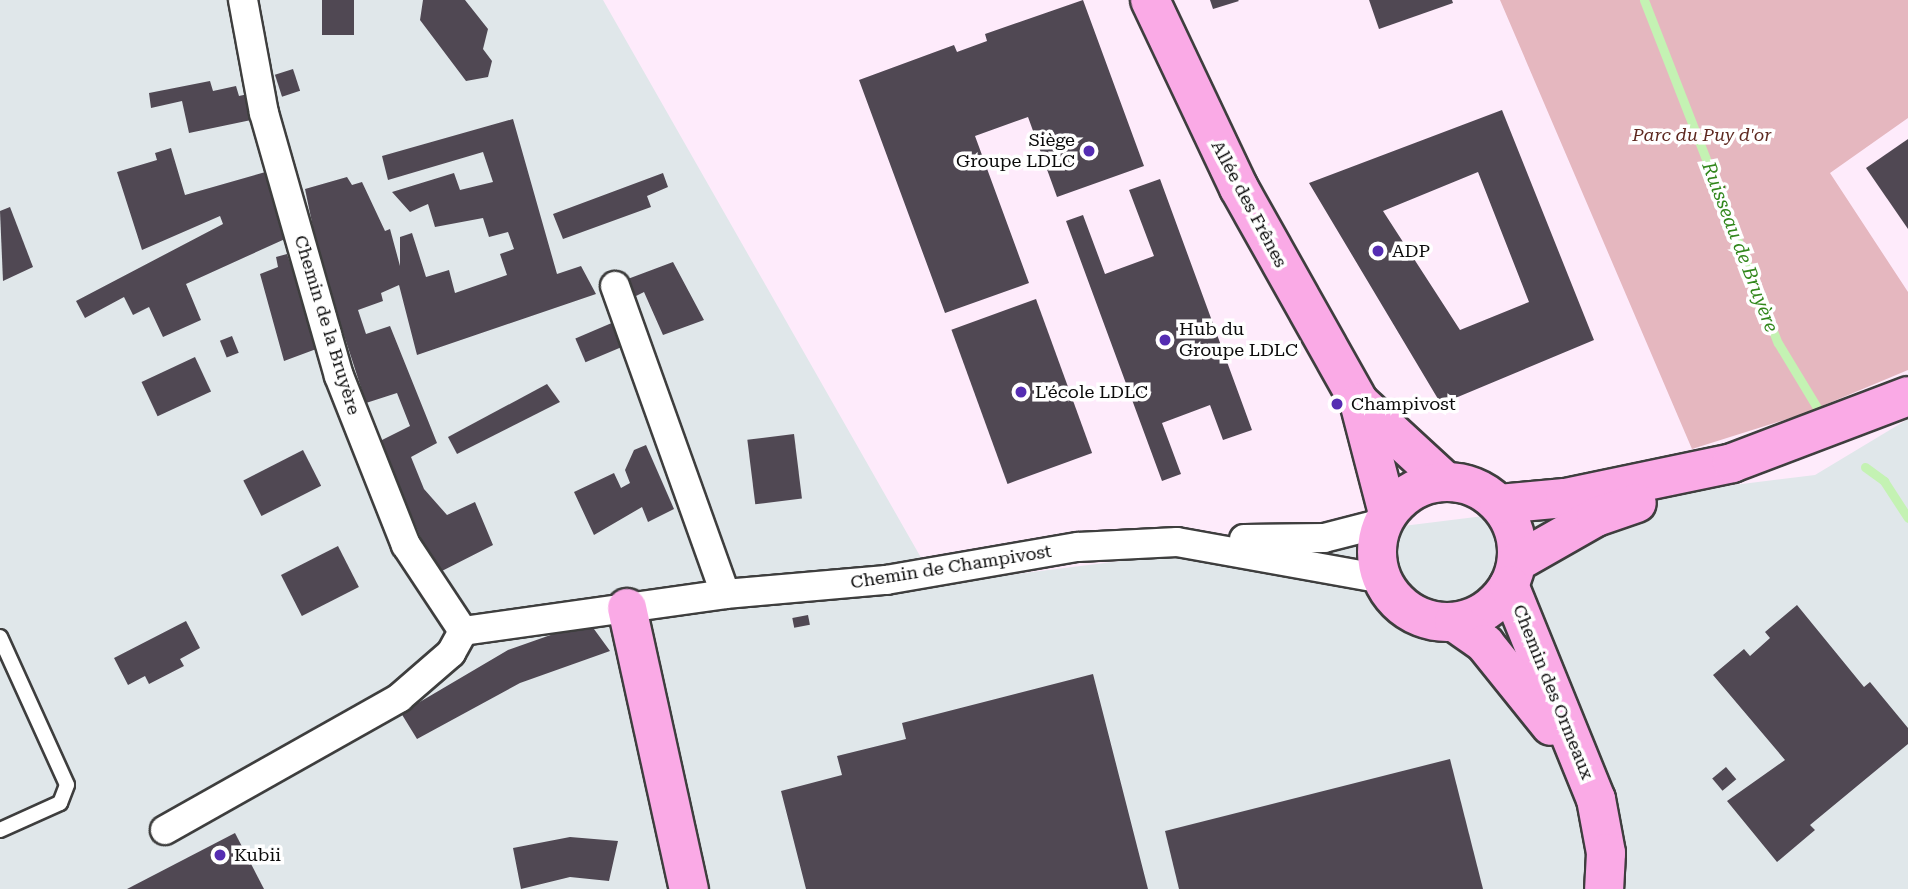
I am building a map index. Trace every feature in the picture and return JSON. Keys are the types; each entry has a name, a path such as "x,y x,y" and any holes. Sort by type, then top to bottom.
{"street":[{"name":"Chemin de la Bruyère","path":"243,0 264,113 339,376 406,545 463,631"},
{"name":"Allée des Frênes","path":"1150,0 1239,188 1359,402 1385,518"},
{"path":"615,286 725,594"},
{"path":"1513,574 1514,531 1499,504 1466,484 1446,482 1424,485 1385,518 1377,561 1382,579 1411,612 1454,622 1476,617 1513,574 1596,517 1908,396"},
{"name":"Allée des Frênes","path":"1359,402 1446,482"},
{"path":"1499,504 1565,498 1732,463"},
{"name":"Chemin de Champivost","path":"627,608 725,594 886,580 1078,547 1324,538 1385,518"},
{"name":"Chemin de Champivost","path":"1177,542 1382,579"},
{"name":"Chemin des Ormeaux","path":"1513,574 1596,799 1606,853 1604,889"},
{"path":"165,830 399,698 450,653 463,631 627,608 689,889"},
{"name":"Chemin des Ormeaux","path":"1454,622 1485,644 1531,697 1596,799"}],"lane":[{"path":"0,637 67,785 60,803 0,830"}],"shaded area":[{"path":"0,0 603,0 936,584 1815,475 1908,419 1908,889 0,889"}],"green space":[{"name":"Parc du Puy d'or","path":"1500,0 1908,0 1908,118 1830,173 1908,292 1908,370 1803,414 1692,449"}],"building":[{"path":"322,0 354,0 354,35 322,35"},
{"path":"423,0 465,0 488,29 483,49 492,61 488,77 466,81 420,20"},
{"name":"Siège Groupe LDLC","path":"1083,0 1144,166 1057,197 1028,117 975,136 1029,283 945,313 859,80 954,45 957,52 987,41 985,34"},
{"path":"1210,0 1238,0 1239,1 1213,9"},
{"path":"1369,0 1452,0 1453,3 1379,29"},
{"path":"293,69 300,91 282,97 275,75"},
{"path":"210,81 213,91 236,86 239,96 248,94 256,119 189,133 182,101 151,108 149,93"},
{"name":"ADP","path":"1502,110 1594,340 1441,404 1309,183","holes":["1478,172 1529,302 1460,330 1383,211"]},
{"path":"513,119 557,274 581,266 596,294 417,355 399,285 381,293 383,301 358,310 366,334 390,326 437,443 411,457 424,489 447,515 475,502 493,545 436,574 380,441 410,426 397,393 366,403 320,261 305,189 347,177 352,185 362,182 385,231 390,229 400,266 400,237 412,233 426,277 449,270 455,293 507,275 500,254 514,249 508,232 489,237 483,218 435,227 428,204 410,212 392,192 454,173 460,190 493,182 483,152 388,180 382,156"},
{"path":"1908,139 1908,229 1866,168"},
{"path":"171,148 185,195 269,171 285,239 186,284 201,320 163,337 149,307 133,315 124,297 85,318 76,301 223,224 220,216 142,250 117,172 157,160 155,153"},
{"path":"663,173 668,187 647,196 651,207 563,239 553,214"},
{"name":"Hub du Groupe LDLC","path":"1160,179 1252,430 1223,440 1210,405 1162,423 1181,474 1162,481 1066,221 1083,215 1105,274 1154,256 1129,190"},
{"path":"10,207 33,267 3,281 0,211"},
{"path":"287,254 319,348 284,361 260,274 278,267 276,257"},
{"path":"673,262 704,320 663,335 644,292 632,298 625,280"},
{"name":"L'école LDLC","path":"1036,299 1092,453 1008,484 951,330"},
{"path":"614,322 624,346 585,362 575,338"},
{"path":"232,336 239,353 227,358 220,341"},
{"path":"195,357 211,391 158,416 142,382"},
{"path":"547,384 560,402 457,454 448,437"},
{"path":"794,434 802,499 755,504 747,440"},
{"path":"646,445 674,509 648,522 642,507 594,535 574,492 614,473 621,488 630,483 625,470 634,450"},
{"path":"303,450 321,486 261,516 243,480"},
{"path":"338,546 359,587 302,616 281,575"},
{"path":"1797,605 1864,687 1870,682 1908,728 1908,744 1810,825 1815,830 1777,862 1727,801 1785,760 1713,675 1744,649 1750,656 1770,638 1765,632"},
{"path":"808,615 810,625 794,628 792,618"},
{"path":"186,621 200,648 180,659 184,666 149,684 145,676 128,685 114,658"},
{"path":"579,625 594,629 610,651 520,683 417,739 401,713 508,650"},
{"path":"1093,674 1148,889 806,889 781,791 842,775 837,756 906,739 902,723"},
{"path":"1450,759 1483,889 1179,889 1165,831"},
{"path":"1726,767 1736,779 1722,791 1712,779"},
{"name":"Kubii","path":"235,833 264,889 127,889"},
{"path":"570,837 618,841 609,881 570,877 521,889 513,848"}],"waterway":[{"name":"Ruisseau de Bruyère","path":"1644,0 1778,343 1818,409"},
{"name":"Ruisseau de Bruyère","path":"1865,467 1884,481 1908,518"}],"place":[{"name":"Siège Groupe LDLC","path":"1089,151"},
{"name":"ADP","path":"1378,251"},
{"name":"Hub du Groupe LDLC","path":"1165,340"},
{"name":"L'école LDLC","path":"1021,392"},
{"name":"Champivost","path":"1337,404"},
{"name":"Kubii","path":"220,855"}]}
